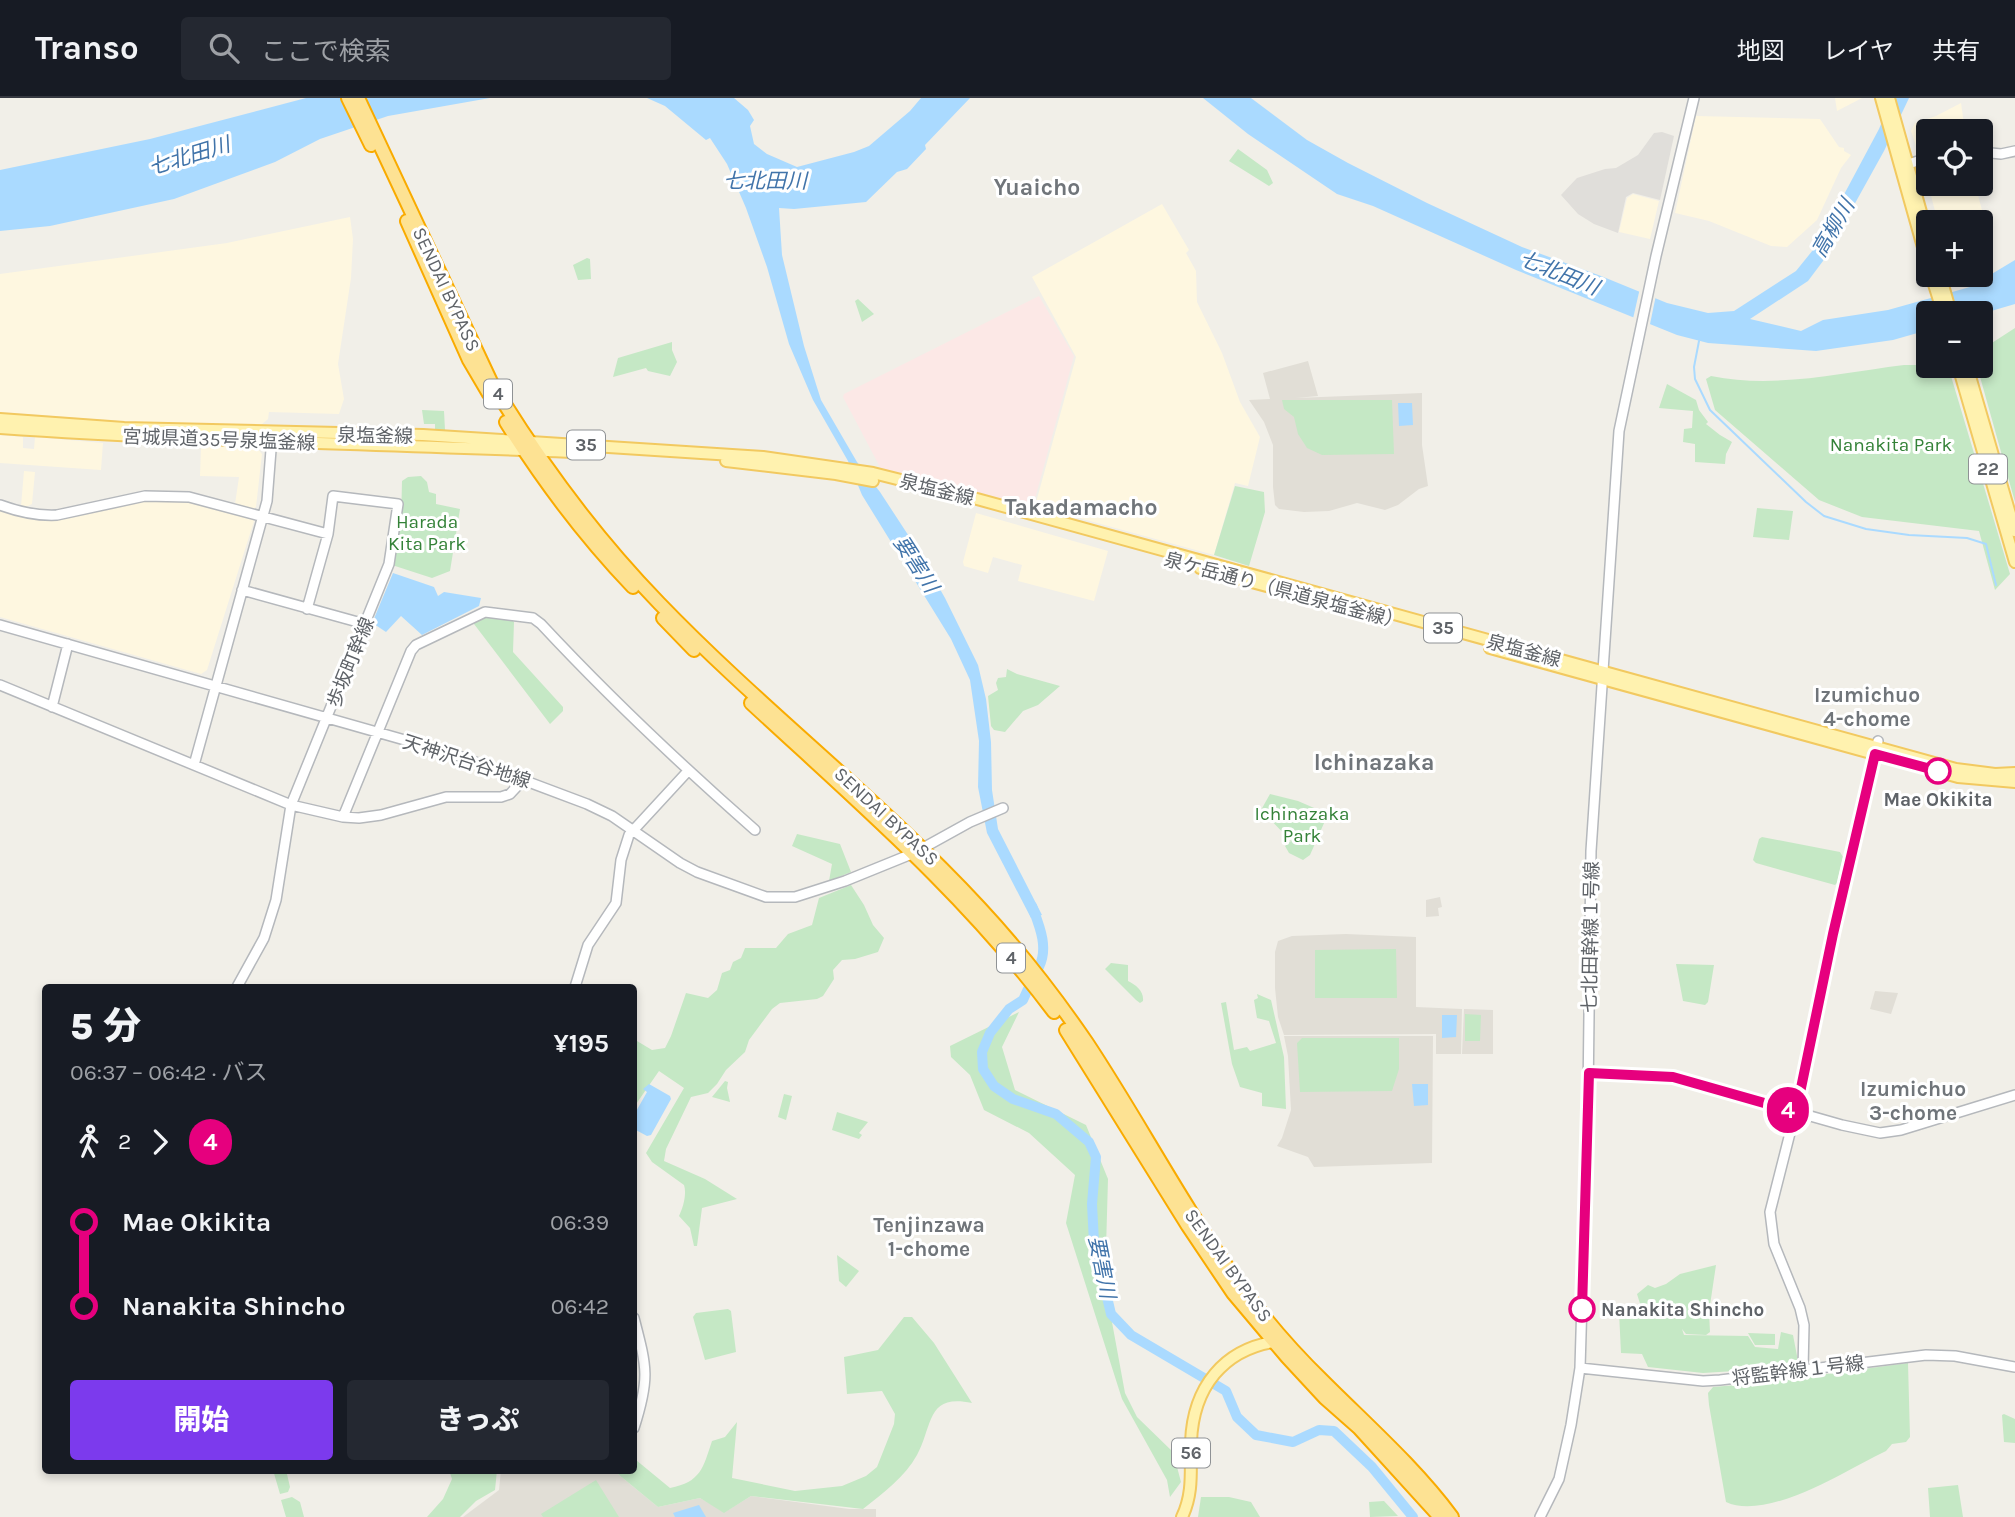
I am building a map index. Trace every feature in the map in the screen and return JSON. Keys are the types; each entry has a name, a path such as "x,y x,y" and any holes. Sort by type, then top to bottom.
{"highway":[{"name":"SENDAI BYPASS","path":"348,98 399,194 491,382 526,445 599,535 660,604 991,920 1087,1044 1202,1231 1279,1341 1403,1460 1446,1515"},
{"name":"SENDAI BYPASS","path":"358,98 399,194"},
{"path":"1446,1515 1460,1517"}],"main road":[{"path":"1884,101 1917,210"},
{"path":"1896,136 1908,164 1919,210"},
{"name":"22","path":"1966,378 2015,562"},
{"name":"22","path":"1967,378 2015,531"},
{"name":"35","path":"0,419 272,437"},
{"name":"宮城県道35号泉塩釜線","path":"0,428 179,439 272,437 526,445"},
{"name":"泉塩釜線","path":"526,445 764,457 977,499 1603,676 1956,769 1995,774 2015,773"},
{"name":"35","path":"1876,747 1958,777 2015,782"},
{"name":"56","path":"1182,1517 1191,1489 1192,1425 1203,1390 1212,1375 1236,1356 1279,1341"}],"street":[{"name":"七北田幹線１号線","path":"1540,1517 1559,1479 1580,1368 1589,1073 1591,851 1619,431 1656,256 1694,98"},
{"path":"1993,153 2015,151"},
{"path":"1908,164 1916,162"},
{"path":"194,765 263,516 269,488 272,437"},
{"path":"0,505 21,512 57,515 121,500 171,496 209,501 328,534"},
{"name":"歩坂町幹線","path":"239,984 264,938 276,900 291,805 390,564 398,504 333,496 328,534 307,609"},
{"path":"242,590 365,624"},
{"path":"343,817 411,651 416,645 479,613 533,618 541,624 589,676 688,771 755,830"},
{"name":"天神沢台谷地線","path":"0,625 454,754 587,804 697,872 775,898 804,895 918,851 1003,808"},
{"path":"52,707 68,644"},
{"path":"0,685 291,805 343,817 381,815 446,797 506,796 524,779"},
{"path":"1803,1369 1804,1325 1800,1308 1774,1244 1770,1212 1796,1112 1876,747"},
{"path":"576,984 588,945 616,903 623,849 632,830 688,771"},
{"path":"1589,1073 1673,1077 1880,1133 1901,1130 2015,1095"},
{"path":"637,1329 645,1360 646,1378 637,1416"},
{"name":"将監幹線１号線","path":"1580,1368 1703,1381 1928,1355 1955,1356 2015,1367"}],"shaded area":[{"path":"1835,98 1862,98 1837,111"},
{"path":"1961,103 1963,119 1927,119"},
{"path":"1696,116 1820,119 1839,147 1851,155 1841,168 1817,220 1787,247 1771,246 1709,221 1675,213"},
{"path":"1916,123 1916,146 1911,131"},
{"path":"1662,132 1674,136 1660,200 1633,193 1626,197 1618,233 1594,224 1578,214 1561,195 1577,178 1616,168 1638,155 1654,133"},
{"path":"1633,194 1659,201 1650,239 1619,232 1627,198"},
{"path":"1931,196 1978,196 1982,210 1935,210"},
{"path":"1162,204 1189,250 1186,253 1196,271 1197,302 1222,353 1240,402 1260,437 1248,486 1235,483 1214,555 1035,506 1076,357 1032,277"},
{"path":"350,217 353,239 351,278 338,364 344,399 339,414 269,412 268,419 261,425 146,423 0,412 0,274 227,243"},
{"path":"1039,296 1074,356 1033,506 881,469 843,397 844,394"},
{"path":"1308,361 1318,396 1296,398 1422,393 1422,445 1428,486 1385,510 1357,503 1329,511 1304,512 1279,509 1275,505 1273,445 1264,422 1249,400 1270,399 1263,373"},
{"path":"0,435 23,437 23,448 34,449 35,437 103,443 101,470 0,463"},
{"path":"201,446 257,448 262,454 256,507 253,509 235,504 239,477 200,476"},
{"path":"24,471 35,472 32,504 26,507 21,506"},
{"path":"179,499 206,503 251,516 254,521 207,670 201,674 0,617 0,508 29,517 143,500"},
{"path":"976,513 1108,551 1094,601 1018,581 1022,565 993,557 988,573 964,566"},
{"path":"1440,897 1442,907 1438,908 1439,916 1426,917 1426,900"},
{"path":"1346,934 1416,937 1416,1007 1462,1009 1461,1054 1436,1054 1436,1034 1284,1035 1278,1017 1275,988 1275,952 1278,941 1292,936"},
{"path":"1875,991 1898,993 1891,1014 1870,1009"},
{"path":"1464,1009 1493,1010 1493,1054 1462,1054"},
{"path":"1284,1036 1433,1036 1432,1163 1314,1167 1308,1157 1277,1146 1291,1110"},
{"path":"501,1474 618,1474 658,1507 700,1498 725,1512 751,1496 849,1509 876,1509 876,1517 463,1517 499,1490"}],"green space":[{"path":"1238,149 1267,170 1273,183 1269,186 1229,161"},
{"path":"590,259 591,279 578,280 573,265"},
{"path":"858,299 874,314 862,322 855,301"},
{"name":"Nanakita Park","path":"2015,328 2015,502 1980,378 1993,378 1993,342"},
{"path":"672,342 677,362 670,376 648,371 646,368 613,377 618,358"},
{"name":"Nanakita Park","path":"1916,365 1916,378 1952,378 2010,574 1995,590 1979,531 1862,517 1819,500 1715,410 1706,379 1711,376 1759,381"},
{"path":"1667,384 1696,400 1699,410 1708,422 1706,424 1732,442 1725,464 1695,462 1695,444 1683,442 1684,429 1692,428 1693,411 1659,408"},
{"path":"1282,400 1392,400 1394,454 1322,455 1307,448 1298,434 1294,417 1284,409"},
{"path":"422,410 444,411 445,430 435,430 435,424 424,424"},
{"name":"Harada Kita Park","path":"421,476 427,482 429,492 436,494 436,504 460,509 450,571 432,578 392,565 401,524 402,481 408,477"},
{"path":"1235,486 1264,492 1265,512 1249,566 1214,555"},
{"path":"1757,508 1793,511 1789,540 1753,537"},
{"path":"485,616 511,619 514,622 513,652 563,707 563,711 550,724 474,624 474,620"},
{"path":"1007,669 1060,686 1038,705 1023,711 1005,732 994,730 991,726 988,696 998,690 998,678 1006,677"},
{"name":"Ichinazaka Park","path":"1270,794 1298,801 1328,814 1310,855 1303,860 1289,853 1285,846 1291,841 1261,810"},
{"path":"797,834 840,844 851,872 829,881 832,864 792,846"},
{"path":"1762,837 1840,852 1843,857 1837,883 1835,885 1756,863 1753,860"},
{"path":"851,885 873,925 884,938 878,952 842,960 833,970 834,979 823,996 780,1003 772,1009 749,1040 745,1052 726,1070 717,1084 708,1093 691,1097 666,1149 664,1161 705,1179 737,1199 702,1208 697,1246 694,1246 690,1228 679,1216 684,1201 684,1185 652,1162 646,1153 684,1088 659,1071 637,1103 637,1041 652,1050 665,1048 686,993 708,998 717,990 722,973 730,970 733,962 741,958 745,948 776,948 788,934 812,925 819,898"},
{"path":"1396,949 1397,998 1315,998 1315,950"},
{"path":"1111,963 1128,965 1128,981 1139,989 1143,1001 1140,1003 1136,1000 1105,969"},
{"path":"1676,964 1714,965 1708,1002 1705,1005 1683,1001"},
{"path":"1257,994 1271,1000 1284,1057 1286,1109 1262,1106 1262,1093 1240,1087 1232,1064 1221,1003 1226,1002 1234,1050 1247,1047 1250,1051 1276,1043 1269,1021 1257,1018 1254,1000 1258,998"},
{"path":"1019,1012 1002,1047 1015,1090 1086,1125 1108,1179 1105,1284 1125,1393 1137,1417 1173,1452 1181,1482 1170,1497 1167,1480 1122,1399 1066,1223 1075,1175 1029,1133 984,1110 970,1075 951,1057 950,1046"},
{"path":"1465,1014 1481,1015 1480,1041 1465,1041"},
{"path":"1302,1038 1399,1038 1399,1069 1392,1091 1300,1092 1297,1043"},
{"path":"725,1081 728,1082 730,1102 712,1097"},
{"path":"784,1094 792,1096 786,1120 778,1117"},
{"path":"837,1112 868,1122 859,1133 862,1135 859,1139 832,1130"},
{"path":"837,1255 859,1271 846,1287 839,1281"},
{"path":"1716,1265 1709,1312 1710,1332 1706,1335 1686,1334 1682,1329 1684,1335 1748,1336 1755,1347 1778,1349 1781,1332 1793,1335 1798,1361 1703,1373 1648,1367 1642,1354 1621,1353 1619,1312 1628,1308 1634,1316 1639,1314 1642,1310 1637,1294 1648,1285 1655,1288 1680,1274"},
{"path":"728,1309 731,1311 736,1352 705,1360 693,1317 696,1313"},
{"path":"904,1317 912,1317 934,1343 972,1403 957,1401 939,1407 933,1414 912,1463 893,1484 863,1509 751,1496 724,1513 700,1498 658,1507 618,1474 637,1474 637,1461 670,1488 688,1482 699,1472 712,1441 725,1437 737,1422 732,1478 795,1491 842,1486 866,1476 877,1467 894,1424 895,1414 882,1391 847,1394 844,1357 878,1350"},
{"path":"1748,1333 1775,1334 1775,1345 1755,1345"},
{"path":"1908,1363 1910,1437 1906,1442 1892,1444 1886,1451 1830,1480 1785,1499 1753,1506 1726,1502 1709,1405 1708,1393 1713,1387"},
{"path":"2004,1414 2015,1419 2015,1443 2004,1442"},
{"path":"274,1474 287,1474 290,1487 288,1492 280,1494"},
{"path":"450,1474 497,1474 495,1490 476,1501 460,1517 427,1517 443,1499 452,1479"},
{"path":"596,1480 619,1517 543,1517 541,1514"},
{"path":"1958,1485 1963,1517 1930,1517 1928,1488"},
{"path":"292,1497 300,1502 304,1517 286,1517 281,1500"},
{"path":"1201,1497 1229,1497 1251,1502 1260,1517 1198,1517"},
{"path":"1384,1501 1398,1516 1370,1517 1369,1502"}],"water":[{"name":"七北田川","path":"306,98 490,98 388,116 320,139 275,162 174,199 50,226 0,231 0,170 150,139"},
{"path":"647,98 734,98 748,110 754,120 750,126 754,144 767,154 797,167 869,146 921,98 970,98 925,145 926,149 907,169 897,172 866,202 779,208 782,255 804,346 821,400 857,462 916,547 978,665 986,699 991,742 992,790 998,829 1042,915 1031,918 987,833 978,787 979,741 970,680 951,639 862,495 848,461 813,400 789,344 767,267 727,164 710,138 706,140 665,106"},
{"name":"高柳川","path":"1203,98 1251,98 1307,140 1427,203 1522,247 1667,303 1708,313 1734,311 1796,271 1817,245 1879,129 1892,98 1909,98 1884,151 1823,261 1808,281 1750,319 1801,331 1823,320 1888,310 1916,302 1916,333 1893,340 1816,351 1708,343 1677,335 1516,270 1373,206 1337,194 1248,134"},
{"path":"2015,260 2015,304 1993,310 1993,301 1920,301 1970,287 1993,287 1993,273"},
{"path":"1398,403 1412,403 1413,425 1399,426"},
{"path":"393,573 434,587 438,596 444,592 481,598 479,606 422,635 401,616 386,632 373,621"},
{"path":"1442,1015 1457,1015 1456,1037 1442,1038"},
{"path":"649,1084 671,1099 651,1135 647,1136 637,1131 637,1110 647,1092 643,1089"},
{"path":"1412,1084 1428,1084 1428,1105 1414,1106"},
{"path":"699,1505 706,1517 675,1517 673,1513"}],"pier":[{"path":"1640,288 1656,295 1649,329 1632,323"}],"waterway":[{"path":"1699,341 1694,367 1695,379 1710,410 1806,502 1824,516 1866,529 1909,535 1967,538 1986,544 1996,585"},
{"name":"要害川","path":"1032,906 1043,944 1039,967"},
{"name":"要害川","path":"1028,989 1023,1000 1009,1009 990,1033 982,1052 983,1069 994,1086 1013,1099 1056,1114 1089,1142 1096,1157 1092,1204 1094,1242 1111,1314 1131,1335 1226,1391 1237,1417 1256,1435 1293,1442 1319,1430 1334,1431 1372,1467 1413,1517"}],"bus line":[{"name":"4","path":"1582,1309 1589,1073 1673,1077 1796,1112 1833,934 1875,754 1938,771"}],"place":[{"name":"Mae Okikita","path":"1938,771"},
{"name":"Nanakita Shincho","path":"1582,1309"}],"district":[{"name":"Yuaicho","path":"1037,187"},
{"name":"Takadamacho","path":"1081,507"},
{"name":"Izumichuo 4-chome","path":"1867,707"},
{"name":"Ichinazaka","path":"1374,762"},
{"name":"Izumichuo 3-chome","path":"1913,1101"},
{"name":"Tenjinzawa 1-chome","path":"929,1237"}]}
